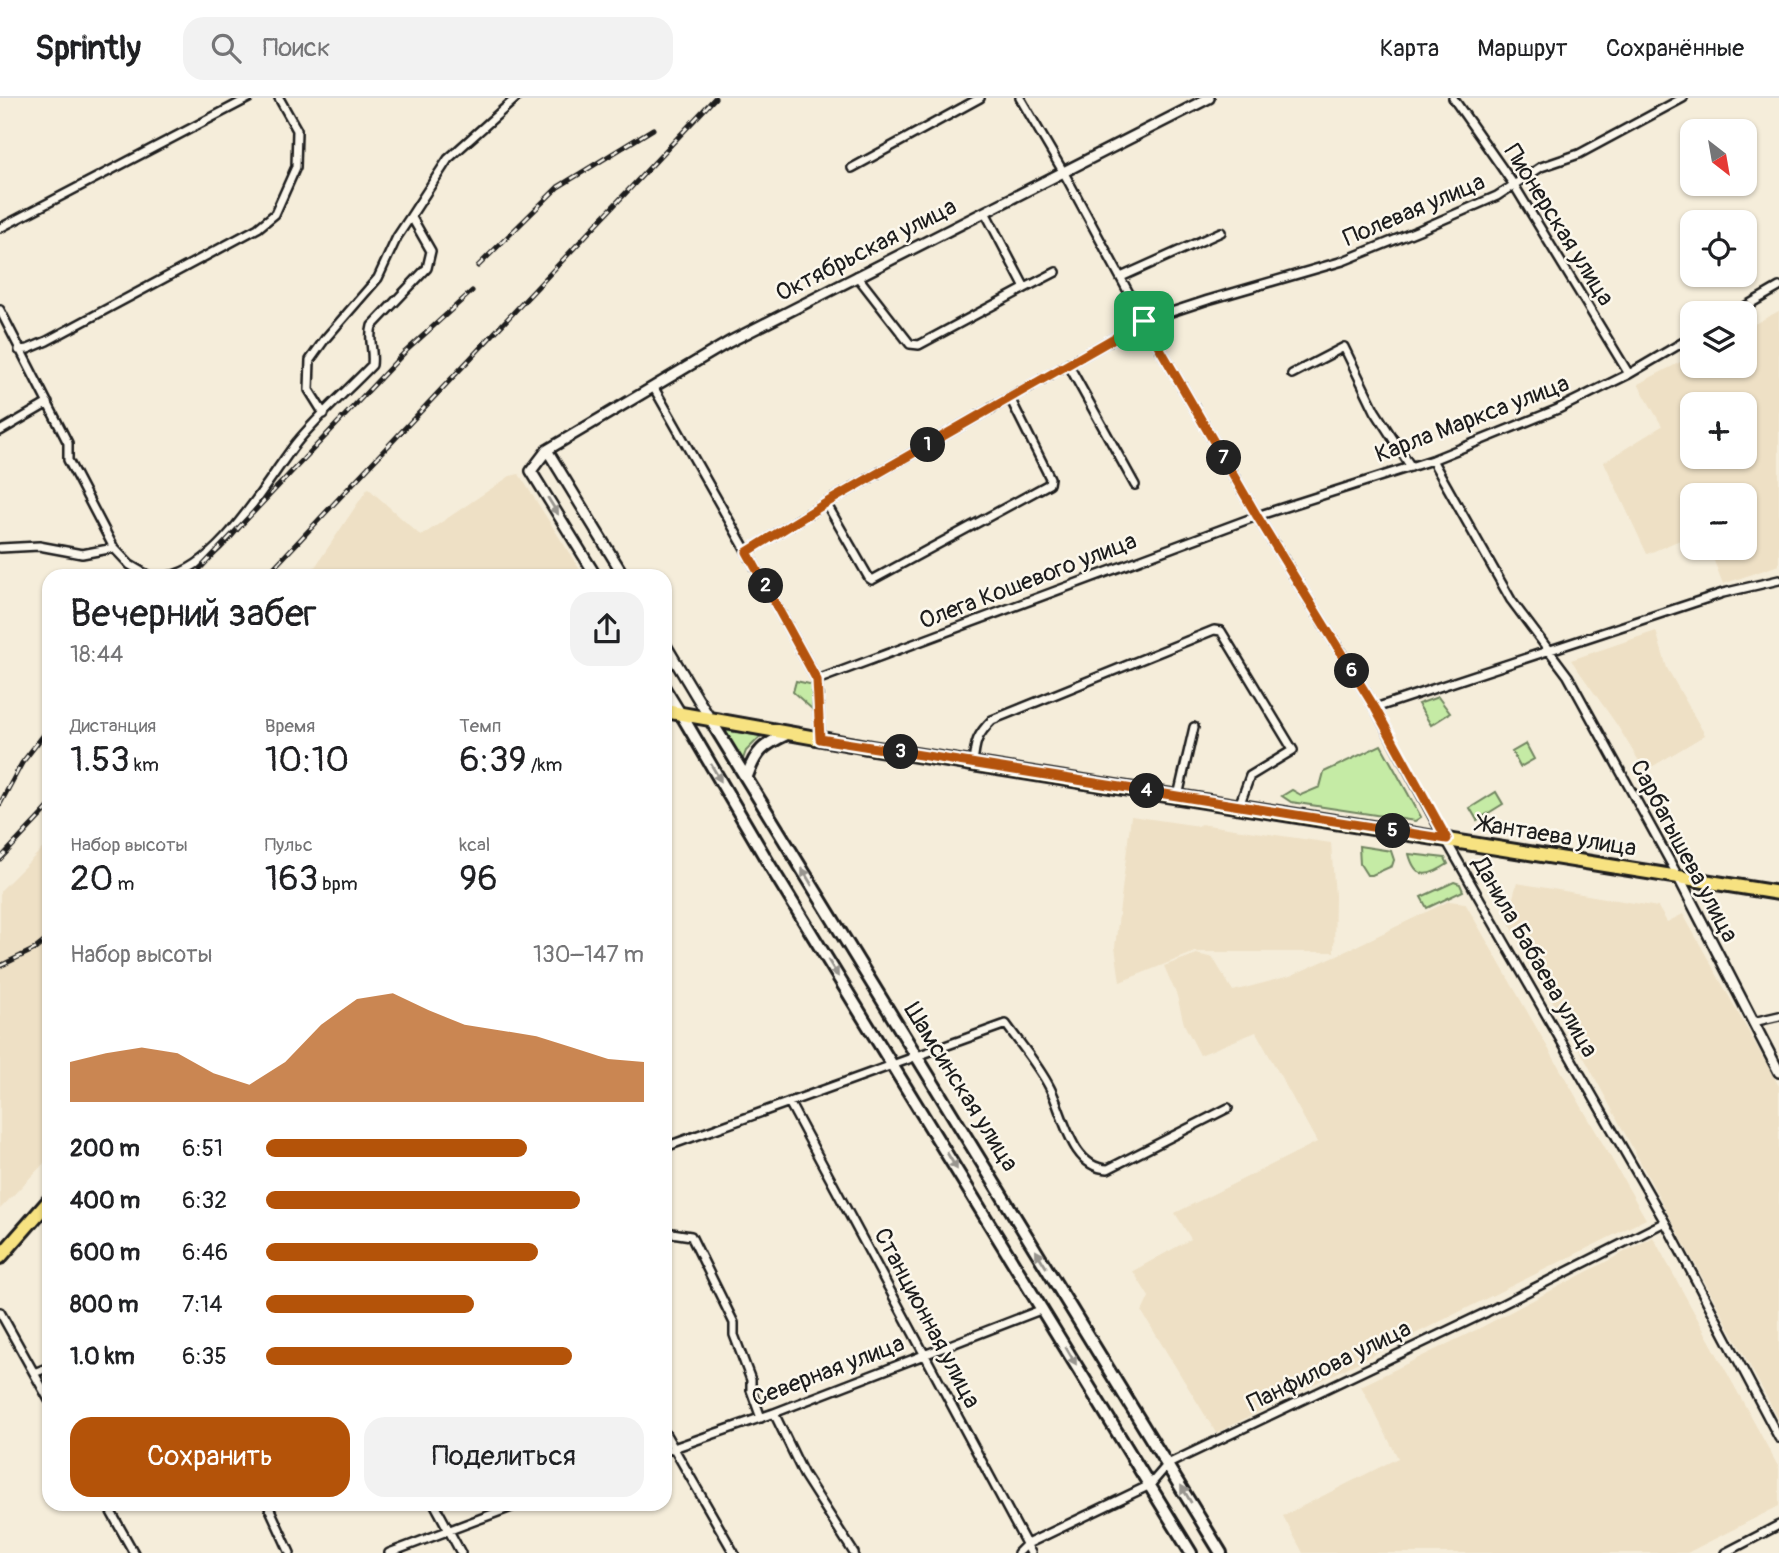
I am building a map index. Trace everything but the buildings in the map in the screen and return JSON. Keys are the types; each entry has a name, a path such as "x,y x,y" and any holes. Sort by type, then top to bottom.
{"main road":[{"name":"Жантаева улица","path":"672,712 787,734 1779,892"},
{"name":"Шамсинская улица","path":"681,714 781,884 1191,1553"},
{"name":"Шамсинская улица","path":"710,719 1221,1553"},
{"path":"747,776 752,761 760,750 787,734"},
{"path":"0,1257 42,1209"}],"street":[{"path":"0,228 249,98"},
{"path":"19,350 47,341 258,228 275,214 296,167 298,146 297,130 279,98"},
{"path":"324,414 309,390 310,360 378,278 397,237 448,159 516,98"},
{"path":"852,168 980,98"},
{"name":"Данила Бабаева улица","path":"1020,98 1255,517 1375,708 1665,1222 1779,1438"},
{"name":"Октябрьская улица","path":"547,450 729,342 1209,98"},
{"name":"Пионерская улица","path":"1453,98 1514,185 1629,374"},
{"name":"Полевая улица","path":"747,552 826,503 1144,321 1343,261 1497,197 1541,167 1579,154 1670,101 1682,98"},
{"path":"985,212 1025,288"},
{"path":"188,569 200,562 250,510 297,442 372,365 374,351 369,336 372,326 427,268 431,251 411,216"},
{"path":"1121,277 1221,232"},
{"path":"857,276 914,346 1056,272"},
{"path":"1756,301 1779,288"},
{"path":"0,310 68,443 68,460 114,548 137,569"},
{"name":"Карла Маркса улица","path":"1255,517 1432,460 1559,410 1680,344"},
{"path":"1292,374 1344,347 1375,411 1411,467"},
{"path":"1068,364 1135,485"},
{"path":"654,388 817,680 820,739"},
{"path":"826,503 872,580 1049,484 1050,478 1010,398"},
{"path":"0,431 48,403"},
{"path":"592,569 531,471 547,450 620,569"},
{"name":"Сарбагышева улица","path":"1432,460 1511,600 1568,676 1678,876 1779,1072"},
{"name":"Олега Кошевого улица","path":"817,680 1255,517"},
{"path":"0,548 39,546 82,554 114,548"},
{"path":"1375,708 1723,593 1779,580"},
{"path":"973,764 974,744 981,731 992,720 1214,630 1221,631 1293,750 1250,776 1240,806"},
{"name":"Шамсинская улица","path":"672,656 710,719"},
{"name":"Шамсинская улица","path":"672,699 681,714"},
{"path":"1178,796 1194,727"},
{"path":"1753,1022 1779,1016"},
{"path":"672,1144 1006,1024 1050,1087 1080,1153 1088,1163 1098,1169 1108,1169 1228,1108"},
{"name":"Станционная улица","path":"789,1102 1031,1553"},
{"name":"Панфилова улица","path":"1018,1553 1027,1544 1150,1485 1168,1465 1487,1312 1665,1222"},
{"path":"672,1233 691,1236 708,1269 733,1323 734,1335 751,1380 751,1390 761,1418"},
{"name":"Северная улица","path":"673,1448 761,1418 1043,1309"},
{"path":"0,1312 42,1387"},
{"path":"34,1373 42,1370"},
{"path":"774,1413 804,1475 854,1553"},
{"path":"673,1448 734,1553"},
{"path":"110,1511 134,1553"},
{"path":"271,1511 290,1553"},
{"path":"438,1511 461,1553"},
{"path":"389,1553 500,1511"},
{"path":"1724,1553 1779,1525"}],"shaded area":[{"path":"1779,311 1779,565 1723,584 1714,560 1757,560 1757,483 1680,483 1680,540 1647,554 1604,462 1662,426 1638,384 1680,362 1680,378 1757,378 1757,323"},
{"path":"519,474 579,569 314,569 368,488 421,536 510,476"},
{"path":"1656,631 1667,668 1705,735 1645,771 1617,725 1571,660"},
{"path":"1131,816 1331,843 1335,896 1334,952 1195,952 1120,982 1115,947"},
{"path":"42,849 42,1165 0,1209 0,891"},
{"path":"1517,883 1658,907 1667,922 1683,914 1779,1086 1779,1420 1507,919"},
{"path":"1449,901 1465,903 1646,1219 1216,1433 1142,1312 1149,1297 1133,1271 1191,1239 1175,1213 1317,1142 1256,1032 1200,1055 1184,1024 1177,996 1164,966 1197,954 1213,958 1233,991 1290,976"},
{"path":"1653,1237 1779,1468 1779,1506 1687,1553 1303,1553 1283,1516 1398,1458 1361,1386 1480,1328"}],"green space":[{"path":"796,681 814,685 812,709 793,692"},
{"path":"1438,697 1450,713 1431,725 1418,704"},
{"path":"722,730 761,736 746,751 742,762"},
{"path":"1526,744 1534,759 1520,767 1512,752"},
{"path":"1381,745 1421,817 1415,821 1291,802 1282,796 1292,790 1301,795 1320,787 1324,772"},
{"path":"1496,792 1503,804 1477,820 1470,808"},
{"path":"1359,846 1391,851 1394,860 1392,866 1367,875 1360,864"},
{"path":"1409,854 1445,858 1448,864 1424,874 1415,868"},
{"path":"1454,882 1460,884 1463,891 1427,908 1421,897"}],"railway":[{"path":"273,569 715,98"},
{"path":"478,266 558,187 653,129"},
{"path":"200,569 405,352 472,291"},
{"path":"0,804 22,763 42,737"},
{"path":"0,859 42,814"},
{"path":"0,966 42,944"}],"route":[{"path":"1144,321 1257,516 1375,708 1447,839 820,739 817,680 747,552 826,503 1144,321"}]}
